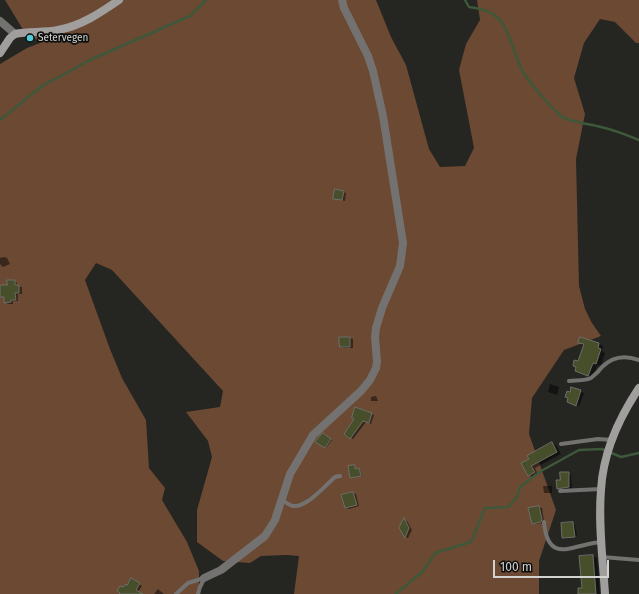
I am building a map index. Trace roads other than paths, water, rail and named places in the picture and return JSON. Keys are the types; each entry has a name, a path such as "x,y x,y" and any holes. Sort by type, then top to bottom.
{"main road":[{"path":"0,53 7,42 15,34 58,30 75,26 103,11 119,0"},
{"path":"605,594 601,542 601,489 606,457 624,412 639,388"}],"street":[{"path":"204,578 221,570 265,536 275,520 290,474 313,435 368,384 375,372 377,362 375,337 376,328 382,308 400,266 402,255 402,237 383,116 373,71 368,56 344,8 342,0"},
{"path":"0,21 15,34"}],"lane":[{"path":"569,381 588,379 592,377 612,359 624,356 639,360"},
{"path":"561,444 598,439 612,440"},
{"path":"282,500 292,506 308,502 335,477 340,476"},
{"path":"560,491 601,489"},
{"path":"544,522 547,541 558,549 567,550 580,545 601,542"},
{"path":"602,557 639,560"},
{"path":"176,594 188,583 204,578"},
{"path":"198,594 204,578"}],"waterway":[{"path":"0,120 42,86 90,60 190,16 206,0"},
{"path":"465,0 469,7 493,14 501,21 506,29 523,72 540,95 561,116 574,121 625,134 639,140"},
{"path":"396,594 423,571 435,553 471,542 485,508 508,507 517,497 520,487 541,471 579,450 602,449 621,457 639,453"}],"place":[{"name":"Setervegen","path":"30,38"}]}
